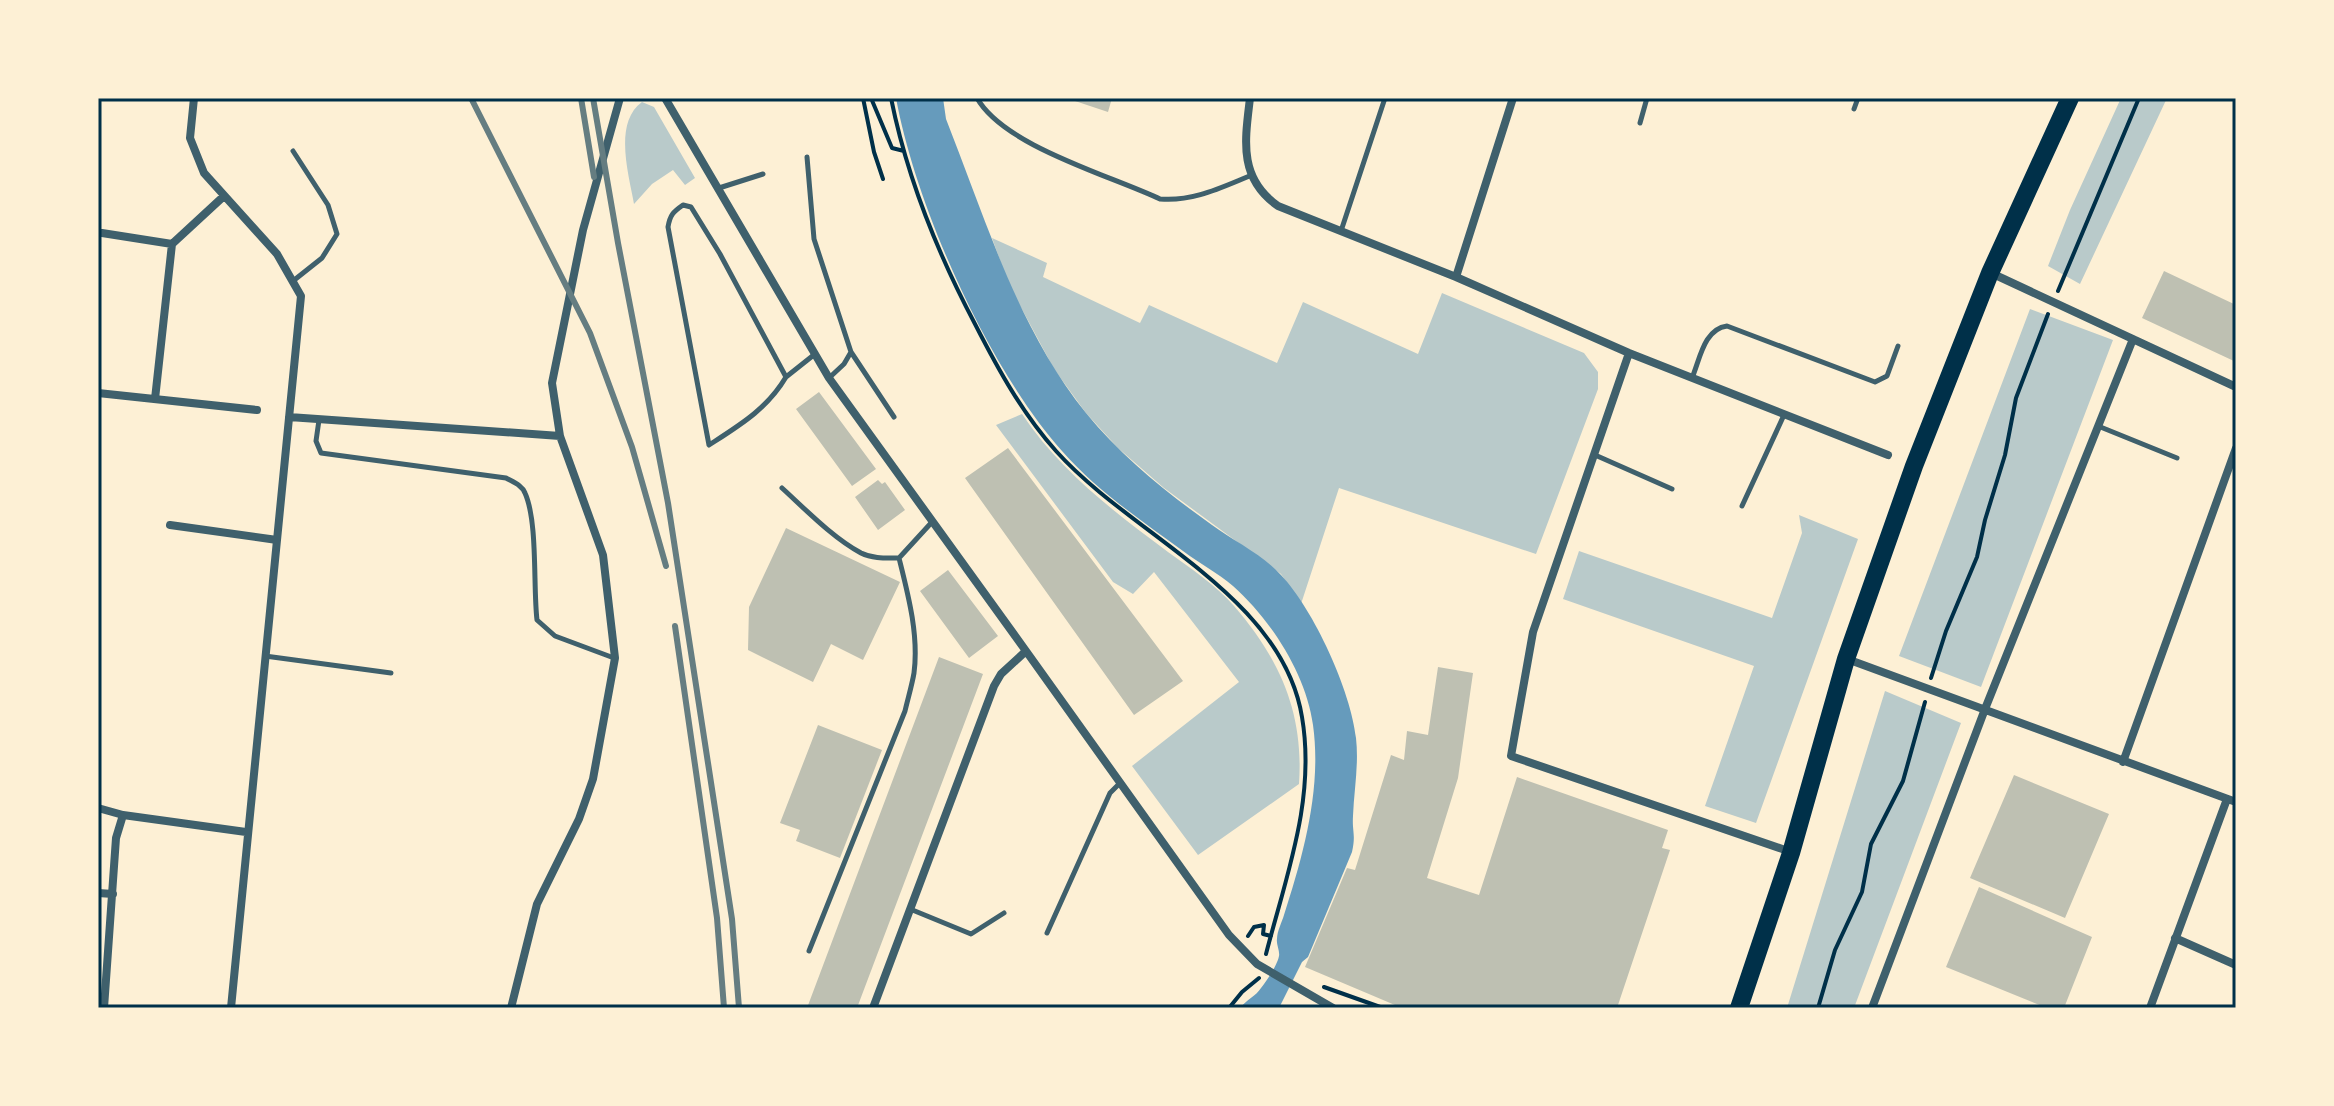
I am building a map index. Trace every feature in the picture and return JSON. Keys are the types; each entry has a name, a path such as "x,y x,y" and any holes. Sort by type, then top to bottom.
{"highway":[{"path":"1739,1008 1791,853 1846,659 1914,466 1990,273 2070,98"}],"street":[{"path":"194,98 190,138 204,173 277,254 301,296 231,1008"},
{"path":"511,1008 537,904 579,819 593,779 615,658 603,555 560,436 552,383 583,230 620,98"},
{"path":"665,98 829,378 1240,947 1257,964 1333,1008"},
{"path":"1250,98 1247,163 1261,191 1278,206 1456,277 1629,353 1888,455"},
{"path":"1456,277 1513,98"},
{"path":"155,399 172,244 224,196"},
{"path":"102,233 172,244"},
{"path":"1990,273 2236,387"},
{"path":"1872,1008 1985,709 2133,339"},
{"path":"1629,353 1533,632 1511,756 1791,853"},
{"path":"98,393 257,410"},
{"path":"289,417 560,436"},
{"path":"2123,762 2236,448"},
{"path":"170,525 277,540"},
{"path":"873,1008 994,686 1001,674 1026,651"},
{"path":"1846,659 2232,801 2175,938 2150,1008"},
{"path":"98,808 123,815 246,832"},
{"path":"104,1008 116,838 123,815"},
{"path":"98,893 113,894"},
{"path":"2175,938 2236,965"}],"lane":[{"path":"977,98 993,119 1029,144 1160,199 1175,200 1207,193 1252,175"},
{"path":"1340,232 1385,98"},
{"path":"1640,123 1647,98"},
{"path":"1854,109 1858,98"},
{"path":"293,151 328,205 337,234 322,258 293,281"},
{"path":"807,157 814,239 851,352 894,417"},
{"path":"719,188 763,174"},
{"path":"786,377 703,226 691,207 683,205 670,216 668,227 709,445 752,417 775,395 786,377 815,354"},
{"path":"1692,378 1710,333 1718,327 1727,326 1875,382 1887,376 1898,346"},
{"path":"829,378 844,364 851,352"},
{"path":"1742,506 1785,414"},
{"path":"319,420 316,441 321,453 506,478 518,484 525,491 533,539 537,620 555,636 615,658"},
{"path":"2098,426 2177,458"},
{"path":"1594,455 1672,489"},
{"path":"782,488 811,515 862,553 879,558 899,558 933,522"},
{"path":"809,951 905,711 914,673 916,644 899,558"},
{"path":"265,656 391,673"},
{"path":"1047,933 1110,793 1121,783"},
{"path":"910,909 971,934 1004,913"}],"path":[{"path":"863,98 883,179"},
{"path":"871,98 892,148 904,151"},
{"path":"891,98 919,200 948,274 1003,379 1057,452 1119,510 1236,600 1255,623 1292,681 1302,715 1304,800 1290,870 1259,981 1242,992 1229,1008"},
{"path":"1818,1008 1835,950 1862,892 1871,844 1903,781 1920,726 1927,688 1946,631 1977,557 2005,455 2016,398 2044,323 2139,98"},
{"path":"1240,947 1254,927 1264,925 1263,934 1271,936"},
{"path":"1306,991 1328,987 1383,1008"}],"shaded area":[{"path":"2121,98 2167,98 2080,284 2048,266"},
{"path":"642,102 654,107 695,178 685,185 673,170 652,184 634,204 625,136 633,111"},
{"path":"992,238 1047,263 1043,277 1140,323 1149,305 1277,363 1303,302 1418,354 1442,293 1584,353 1598,372 1598,389 1536,554 1339,488 1301,604 1281,574 1164,488 1118,448 1086,413 1054,369 1009,285"},
{"path":"2030,309 2113,340 1981,687 1899,656"},
{"path":"1022,414 1070,472 1127,521 1227,598 1264,646 1286,688 1297,734 1299,784 1198,855 1132,766 1239,682 1154,572 1133,594 1113,582 996,425"},
{"path":"1799,515 1858,539 1756,823 1705,806 1754,666 1563,599 1579,551 1772,618 1802,533"},
{"path":"1885,691 1961,723 1854,1008 1787,1008"}],"water":[{"path":"896,98 943,98 946,119 1005,272 1041,345 1086,413 1129,459 1162,487 1281,575 1306,609 1339,675 1356,738 1352,852 1308,957 1302,962 1279,1008 1240,1008 1259,991 1278,960 1278,933 1309,822 1315,749 1313,725 1303,687 1285,649 1247,600 1227,581 1104,492 1062,451 1034,416 982,332 938,236 906,141"}],"building":[{"path":"1066,98 1112,98 1108,112"},
{"path":"2164,271 2236,305 2236,362 2142,318"},
{"path":"819,392 876,469 852,486 796,409"},
{"path":"1008,448 1183,681 1134,715 965,478"},
{"path":"878,480 882,484 885,482 905,510 878,530 855,497"},
{"path":"786,528 900,582 863,660 831,644 813,682 748,650 749,607"},
{"path":"948,570 998,636 969,658 920,591"},
{"path":"939,657 983,674 857,1008 807,1008"},
{"path":"1438,667 1473,673 1458,778 1427,878 1479,895 1517,777 1668,830 1662,848 1670,850 1617,1008 1402,1008 1305,967 1347,868 1355,870 1391,755 1404,760 1407,731 1428,735"},
{"path":"818,725 882,750 840,858 796,841 800,830 780,823"},
{"path":"2014,775 2109,814 2065,918 1970,878"},
{"path":"1979,887 2092,937 2064,1008 2047,1008 1946,967"}],"railway":[{"path":"471,98 590,333 632,447 666,566"},
{"path":"581,98 594,177"},
{"path":"593,98 668,503 732,919 739,1008"},
{"path":"675,626 717,918 724,1008"}]}
